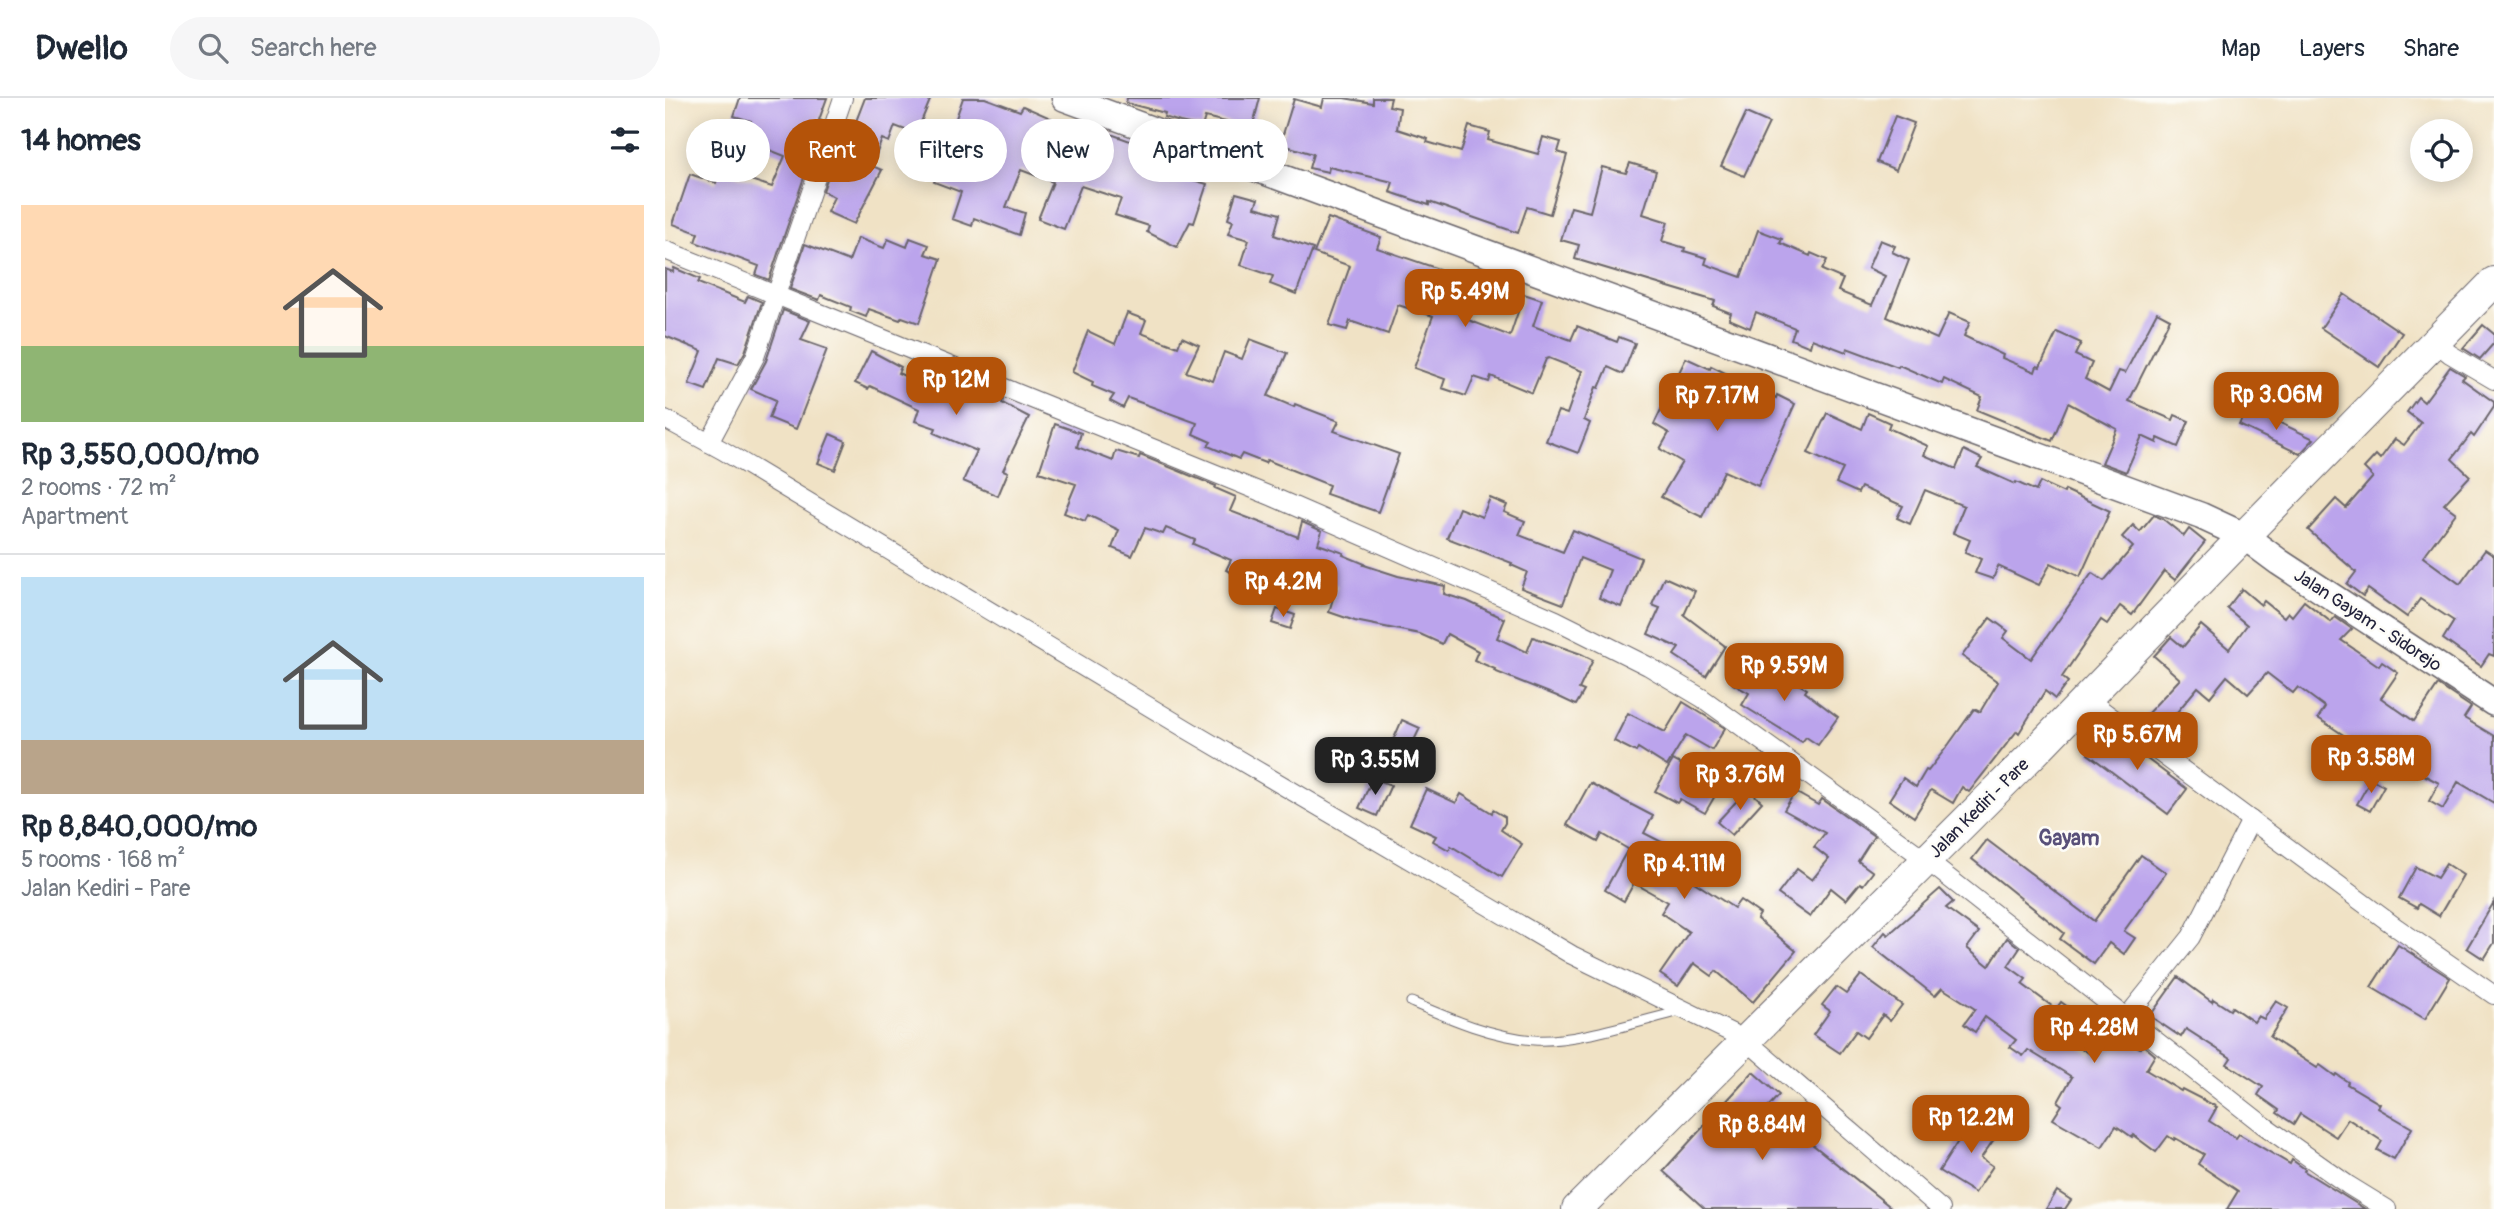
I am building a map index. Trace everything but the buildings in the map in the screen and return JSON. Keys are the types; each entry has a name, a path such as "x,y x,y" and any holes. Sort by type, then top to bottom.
{"main road":[{"name":"Jalan Kediri - Pare","path":"1577,1209 2087,699 2243,536 2494,282"}],"street":[{"path":"709,443 755,357 843,98"},
{"name":"Jalan Gayam - Sidorejo","path":"1065,98 2201,516 2243,536 2494,703"},
{"path":"665,250 1273,497 1556,620 1648,666 1702,698 1926,860 2262,1124 2386,1209"},
{"path":"2435,342 2494,380"},
{"path":"665,419 1561,948 1746,1040 1941,1209"},
{"path":"2087,699 2397,928 2494,995"},
{"path":"2126,1018 2191,937 2251,820"}],"lane":[{"path":"1411,1002 1466,1025 1535,1040 1565,1039 1686,1010"}],"district":[{"name":"Gayam","path":"2069,838"}]}
